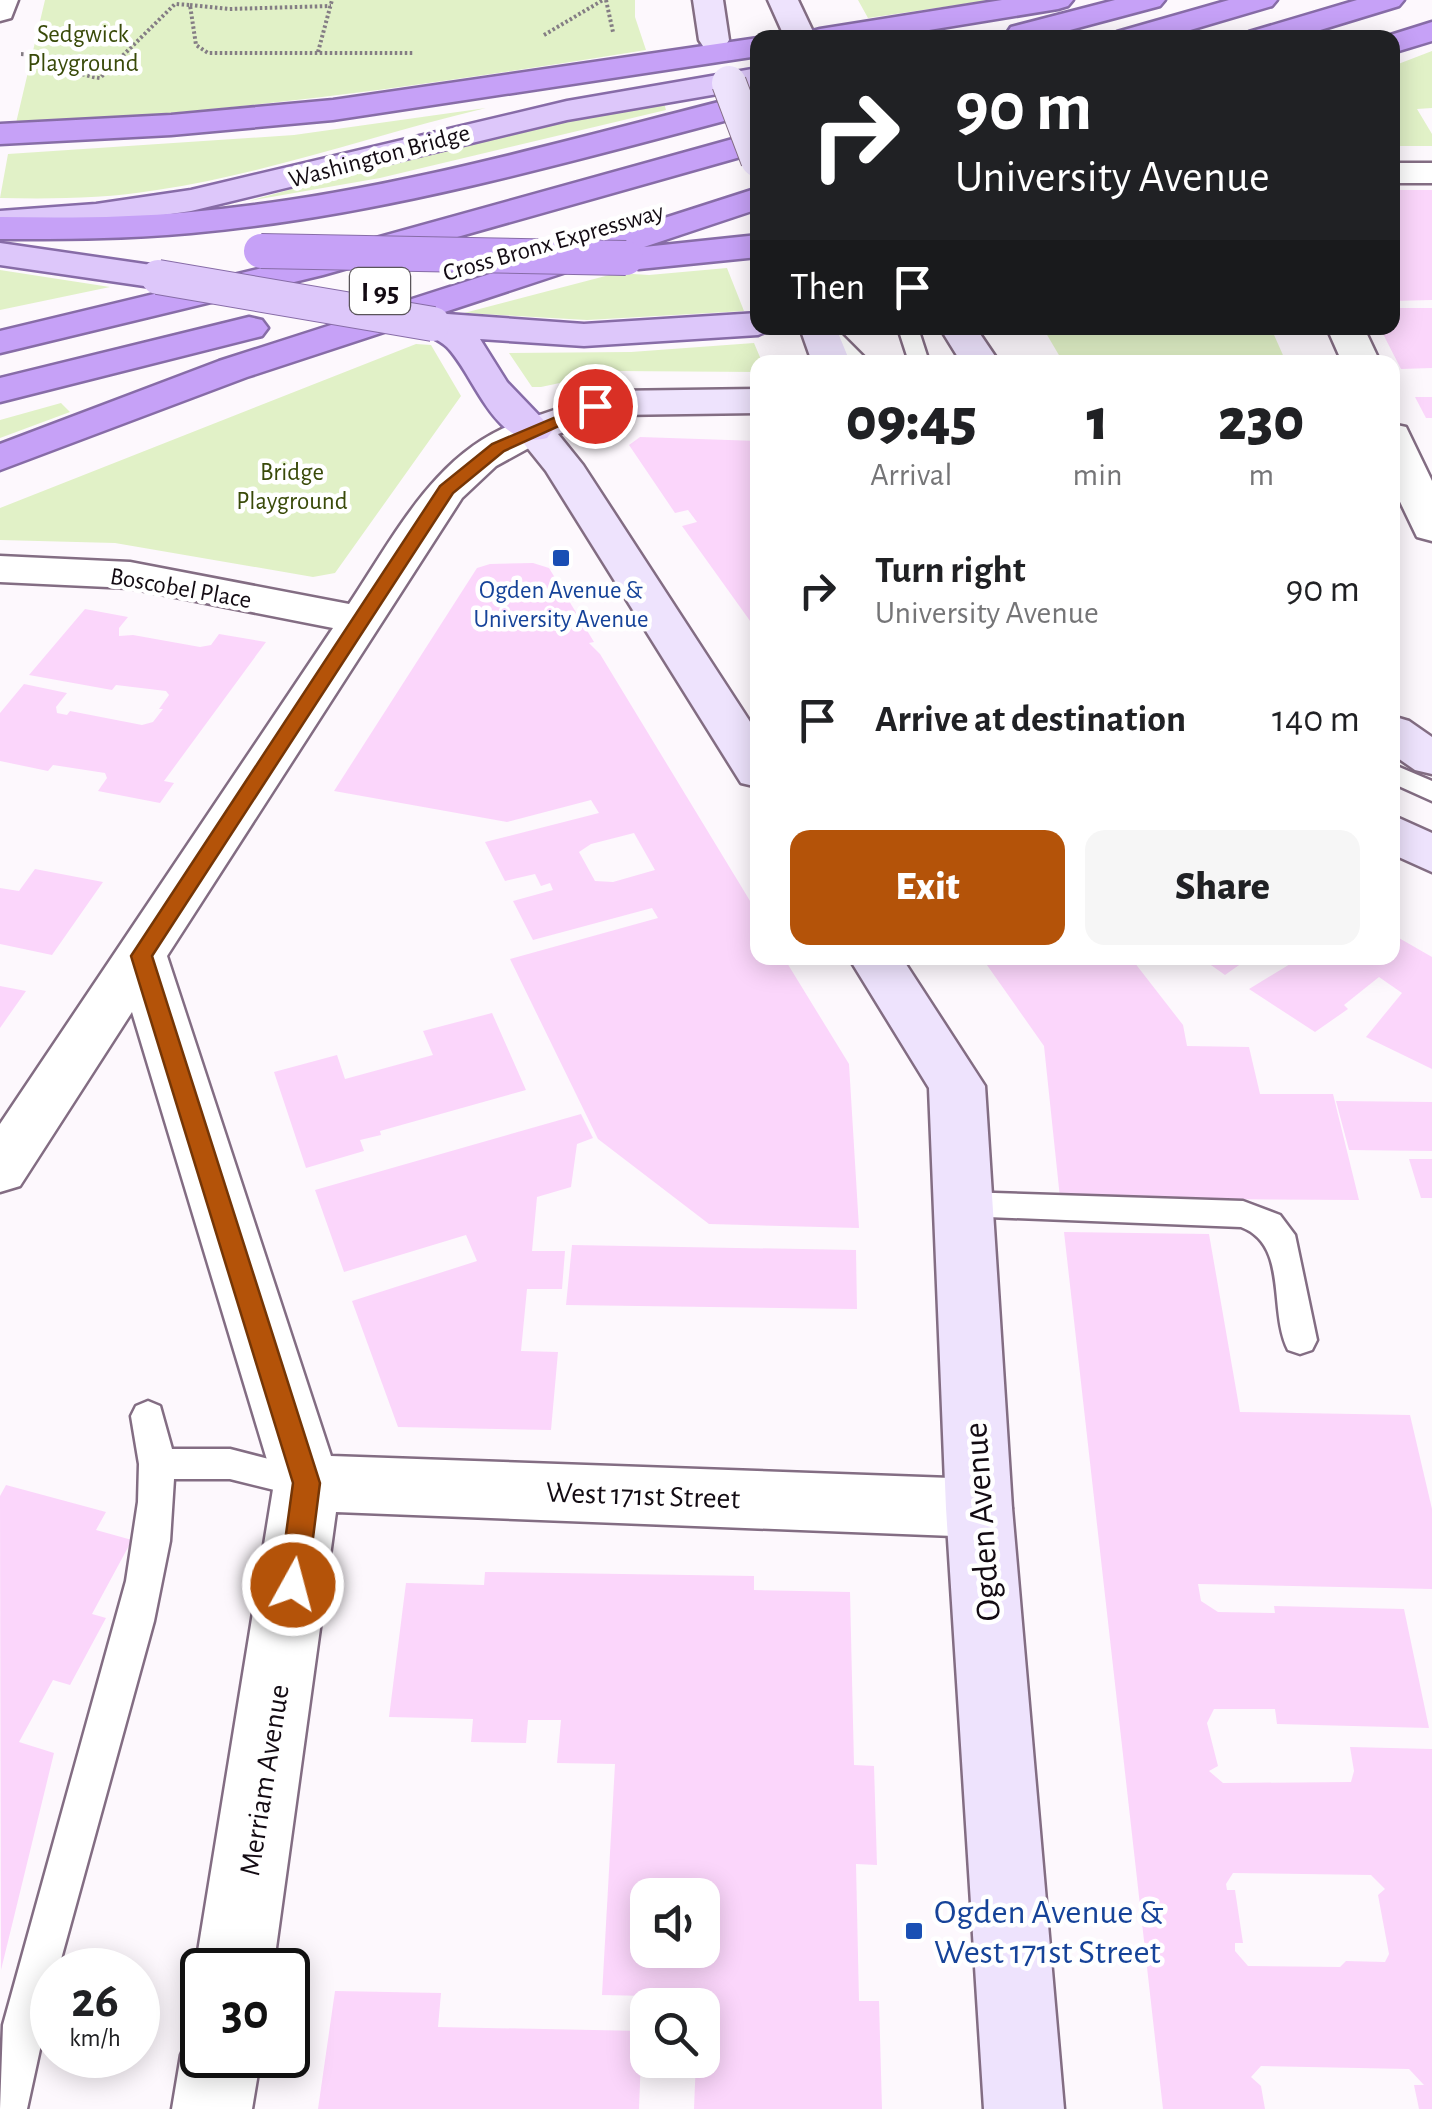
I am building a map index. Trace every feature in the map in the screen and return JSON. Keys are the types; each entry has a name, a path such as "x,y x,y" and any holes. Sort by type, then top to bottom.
{"highway":[{"path":"800,26 1058,0"},
{"path":"1035,30 1150,0"},
{"path":"1156,30 1262,0"},
{"path":"1287,30 1390,0"},
{"path":"1400,42 1432,32"},
{"path":"0,134 172,125 740,71"},
{"path":"1,234 152,225 333,204 486,172 740,71"},
{"name":"Cross Bronx Expressway","path":"0,342 310,267 750,144"},
{"name":"Cross Bronx Expressway","path":"0,390 229,334 750,184"},
{"path":"0,458 233,369 750,201"},
{"path":"1,234 626,258 688,256 750,247"}],"main road":[{"path":"1,234 158,276 432,324 584,335 750,325"},
{"path":"432,324 460,339 498,397 533,430"}],"street":[{"path":"0,12 3,0"},
{"path":"708,0 740,71 750,120"},
{"path":"1400,173 1432,173"},
{"path":"0,1170 446,490 482,457 583,410 610,403 750,401"},
{"path":"533,430 564,465 750,759"},
{"path":"1400,454 1432,528"},
{"name":"Boscobel Place","path":"0,569 130,576 361,620"},
{"path":"1400,737 1432,759"},
{"path":"1400,836 1432,855"},
{"name":"Merriam Avenue","path":"142,956 307,1483 237,1948"},
{"name":"Ogden Avenue","path":"879,965 956,1086 979,1508 1024,2109"},
{"name":"West 171st Street","path":"307,1483 979,1508"},
{"path":"212,2109 217,2078"}],"lane":[{"path":"829,335 851,355"},
{"path":"1400,776 1432,792"},
{"path":"963,1204 1243,1214 1269,1224 1284,1244 1300,1340"},
{"path":"4,2109 38,1956 122,1664 158,1509 157,1464 148,1416"},
{"path":"157,1464 230,1464 307,1483"}],"path":[{"path":"538,38 604,0 614,38"},
{"path":"21,54 38,53 84,78 100,78 175,4 229,9 332,3 318,52"},
{"path":"190,6 196,45 204,51 427,54"}],"green space":[{"name":"Sedgwick Playground","path":"45,0 635,0 635,17 646,50 332,96 174,113 16,123"},
{"path":"858,0 991,0 868,18"},
{"path":"1432,51 1432,108 1417,109 1432,134 1432,146 1400,146 1400,63"},
{"path":"663,100 666,110 380,178 249,201 485,136"},
{"path":"486,108 199,183 96,197 0,198 8,154 294,135"},
{"path":"727,268 744,311 587,320 464,313 617,273 649,275"},
{"path":"0,270 110,287 0,310"},
{"path":"1047,335 1274,335 1283,355 1059,355"},
{"path":"754,343 759,355 750,355 750,372 616,371 532,387 509,353 631,352"},
{"name":"Bridge Playground","path":"416,344 431,345 461,396 335,573 313,577 115,543 0,540 0,508"},
{"path":"61,403 70,412 0,438 0,420"}],"building":[{"path":"1400,190 1432,190 1432,300 1400,301"},
{"path":"1400,308 1432,308 1432,368 1401,369 1400,355 1394,355 1384,335 1400,335"},
{"path":"1415,397 1432,397 1432,418 1426,418"},
{"path":"640,437 750,441 750,621 682,526 697,522 688,510 675,513 629,445"},
{"path":"533,563 549,568 594,642 589,643 600,654 750,901 750,965 788,965 849,1064 859,1228 709,1224 598,1139 510,959 658,918 652,908 533,940 513,901 553,890 550,883 541,886 535,874 505,881 485,842 599,813 591,800 507,822 334,791 477,568","holes":["634,833 655,870 613,882 595,881 579,852 591,844"]},
{"path":"85,609 128,617 119,628 119,636 200,647 211,645 219,634 266,642 164,781 174,783 160,803 98,791 107,778 105,773 53,765 48,771 0,761 0,713 24,684 67,693 56,707 57,713 67,715 70,711 142,725 153,722 163,709 159,709 169,695 166,691 116,685 112,690 29,675"},
{"path":"35,869 103,882 52,955 0,944 0,888 19,891"},
{"path":"1400,939 1432,957 1432,1069 1366,1037 1402,993 1379,977 1344,1005 1348,1009 1315,1032 1249,989 1288,965 1400,965"},
{"path":"987,965 1136,965 1183,1025 1187,1046 1249,1047 1260,1094 1333,1094 1359,1200 1060,1198 1044,1046"},
{"path":"1211,965 1239,965 1225,975"},
{"path":"0,986 26,991 0,1028"},
{"path":"492,1013 526,1090 380,1131 381,1135 360,1140 364,1151 306,1168 274,1072 337,1055 345,1079 433,1055 423,1031"},
{"path":"1336,1101 1432,1102 1432,1151 1349,1150"},
{"path":"581,1114 593,1138 577,1144 571,1187 537,1197 532,1251 565,1251 562,1289 527,1289 521,1351 558,1352 551,1430 398,1427 352,1301 477,1261 466,1235 344,1272 315,1190"},
{"path":"1409,1159 1432,1159 1432,1198 1421,1198"},
{"path":"1064,1232 1209,1234 1240,1412 1410,1415 1432,1509 1432,1589 1198,1584 1201,1601 1218,1612 1275,1613 1274,1606 1404,1609 1429,1728 1277,1724 1275,1709 1214,1709 1207,1723 1218,1766 1209,1771 1223,1783 1351,1782 1354,1771 1350,1747 1432,1749 1432,2109 1419,2109 1414,2085 1424,2085 1409,2069 1261,2066 1251,2077 1261,2086 1265,2109 1163,2109","holes":["1233,1873 1371,1875 1385,1889 1378,1895 1389,1954 1385,1962 1346,1961 1340,1967 1248,1966 1235,1951 1235,1943 1243,1943 1235,1890 1227,1890 1226,1884"]},
{"path":"572,1245 856,1250 857,1309 566,1305"},
{"path":"6,1485 106,1512 96,1530 132,1540 92,1614 106,1618 70,1685 53,1680 19,1742 54,1753 1,1970 0,1496"},
{"path":"485,1572 754,1576 754,1590 850,1592 854,1765 874,1766 877,1865 856,1864 859,2001 879,2001 882,2109 694,2109 695,2078 720,2078 720,1988 630,1988 630,1996 602,1995 615,1764 557,1763 561,1720 528,1720 526,1743 471,1742 473,1719 389,1717 406,1583 484,1585"},
{"path":"335,1991 441,1993 438,2027 630,2031 630,2078 640,2078 639,2109 318,2109"}],"place":[{"name":"Ogden Avenue & University Avenue","path":"561,558"},
{"name":"Ogden Avenue & West 171st Street","path":"914,1931"}],"route":[{"path":"293,1585 307,1483 142,956 446,490 482,457 552,421 595,406"}]}
